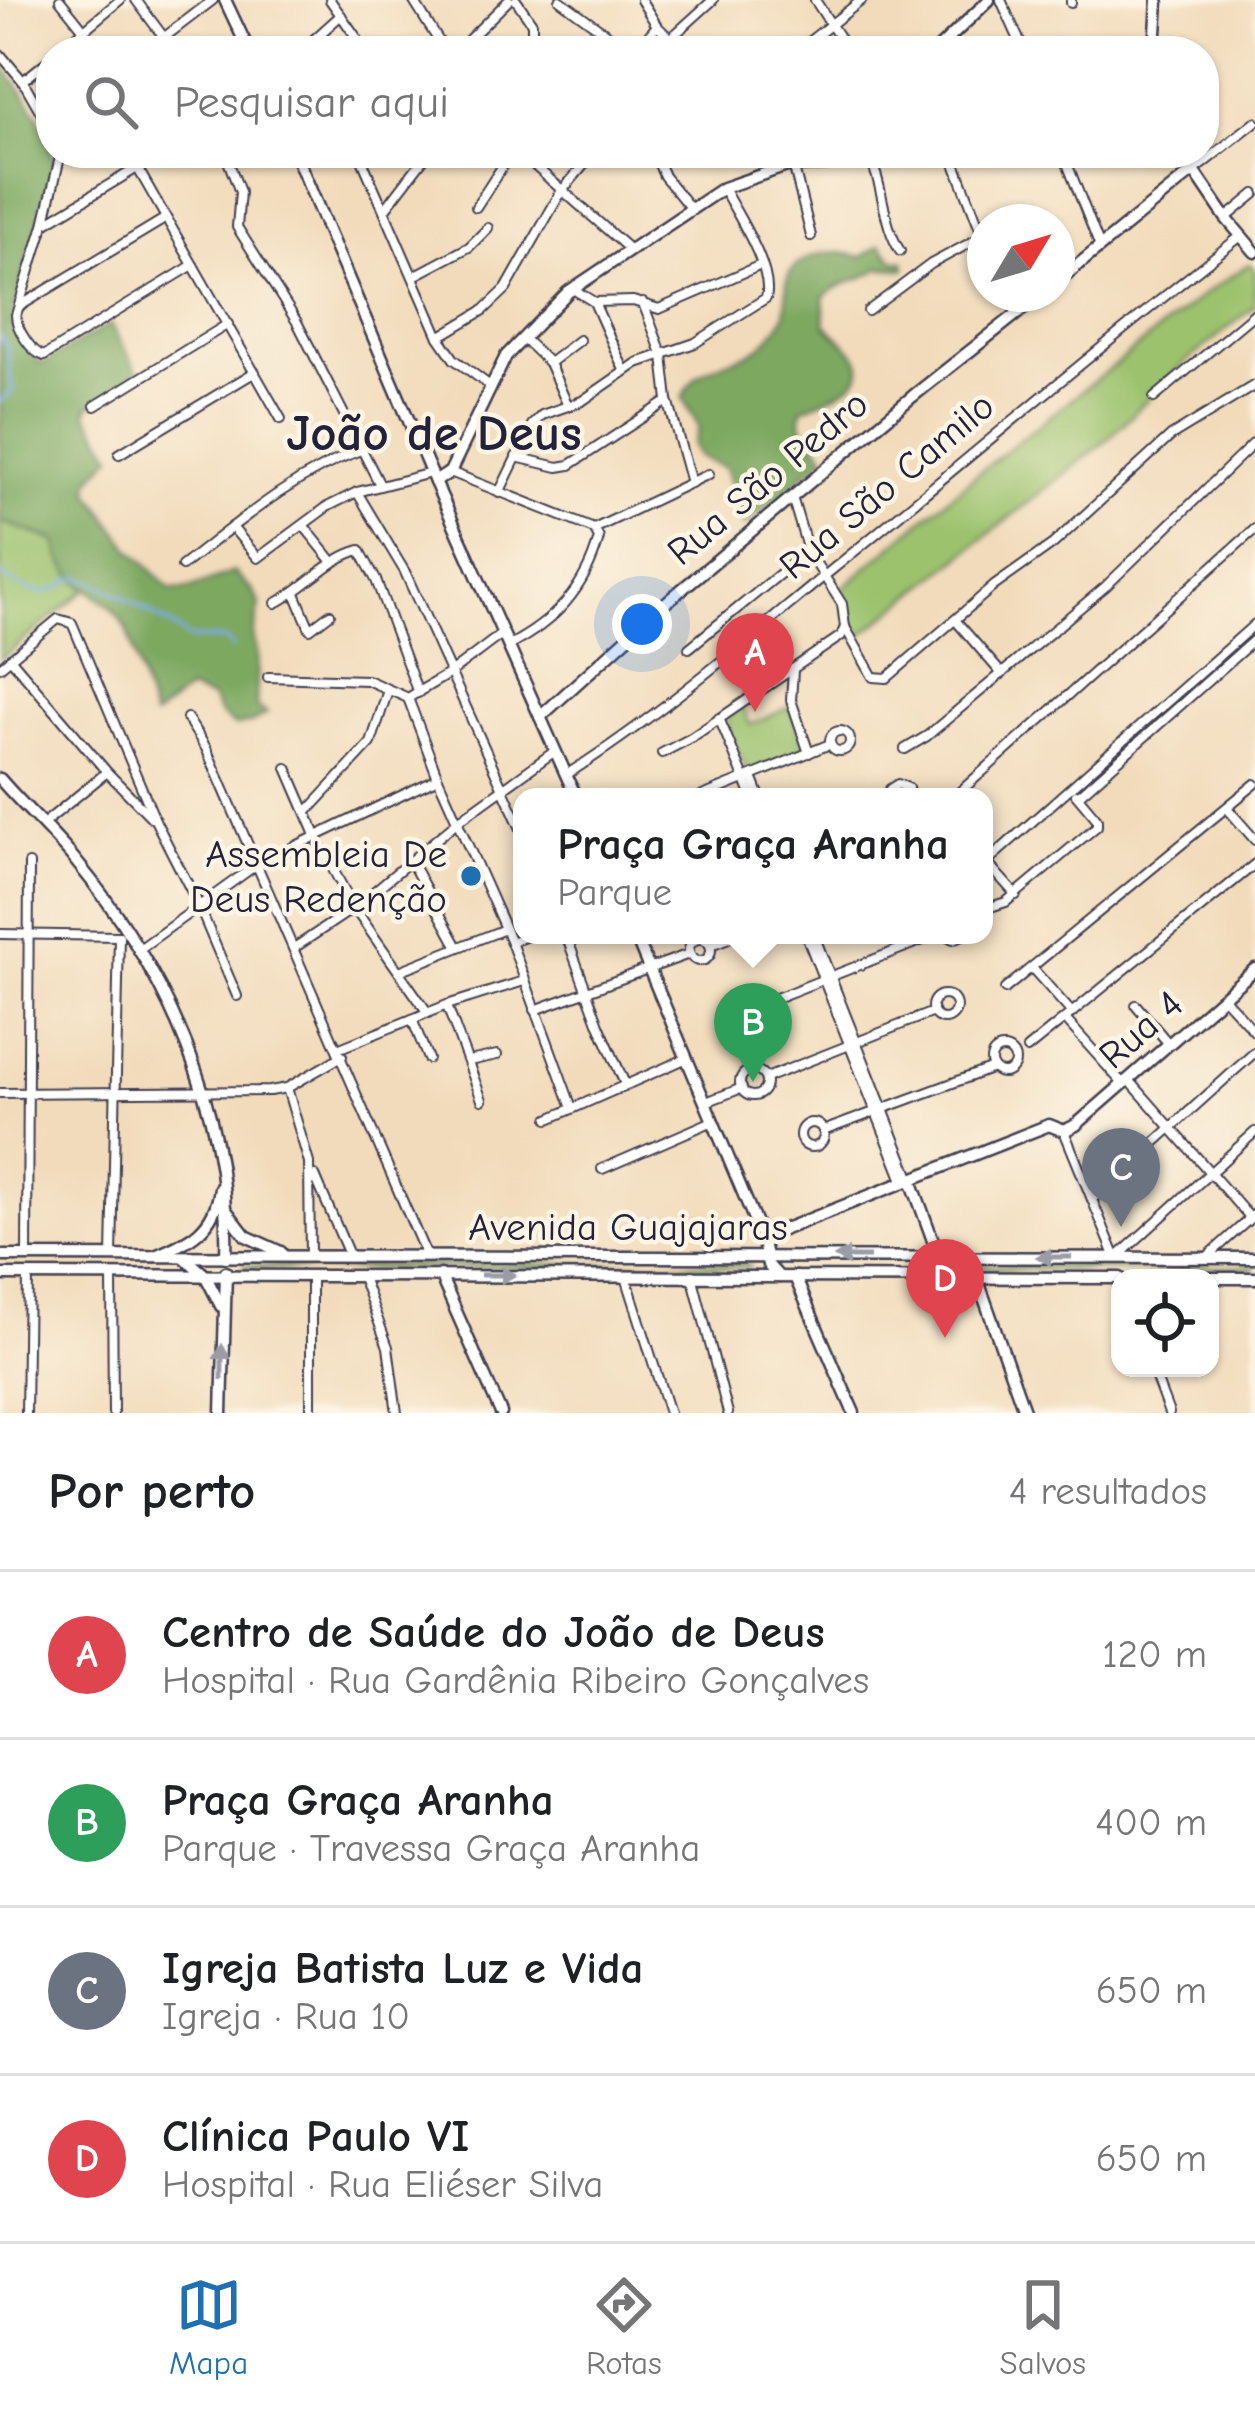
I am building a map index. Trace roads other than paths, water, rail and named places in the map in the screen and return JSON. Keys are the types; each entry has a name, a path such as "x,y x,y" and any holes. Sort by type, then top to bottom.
{"main road":[{"path":"226,0 242,36"},
{"path":"1156,36 1158,0"},
{"path":"952,36 991,1"},
{"path":"301,168 572,788"},
{"path":"433,478 450,472 490,386 521,337 572,289 724,188 773,168"},
{"path":"1190,168 1255,252"},
{"path":"1075,268 1192,172"},
{"name":"Rua São Pedro","path":"540,717 669,600 1018,313"},
{"path":"1,781 80,867 136,951 172,1014 204,1093 226,1210 222,1413"},
{"path":"639,944 762,1238 765,1257 778,1276"},
{"name":"Rua 4","path":"1064,1131 1127,1083 1255,969"},
{"path":"762,1238 1049,1125 1064,1131"},
{"path":"153,1256 207,1227 218,1202 220,1167"},
{"path":"907,1181 939,1257"},
{"path":"226,1210 246,1236 289,1256"},
{"name":"Avenida Guajajaras","path":"0,1256 1255,1258"},
{"path":"184,1257 205,1275 222,1310"},
{"path":"962,1257 977,1278 1020,1412"},
{"name":"Avenida Guajajaras","path":"0,1275 1111,1280"},
{"path":"222,1310 231,1292 255,1275"},
{"path":"440,1275 501,1413"},
{"path":"795,1277 854,1413"},
{"path":"1219,1278 1255,1278"}],"street":[{"path":"60,0 84,30"},
{"path":"78,36 120,0"},
{"path":"136,0 166,36 213,0"},
{"path":"330,0 356,36"},
{"path":"413,0 436,36"},
{"path":"473,36 513,0 532,23 532,36"},
{"path":"560,0 612,36"},
{"path":"641,0 669,36"},
{"path":"673,36 713,0"},
{"path":"815,0 839,36"},
{"path":"815,36 862,0"},
{"path":"991,1 1014,36"},
{"path":"322,36 341,15"},
{"path":"647,36 657,26"},
{"path":"0,54 36,105"},
{"path":"22,81 36,70"},
{"path":"1219,151 1255,122"},
{"path":"58,168 17,326 38,355 44,356 194,266"},
{"path":"44,225 137,168 281,419"},
{"path":"231,168 240,192 237,226 297,322 380,484"},
{"path":"366,168 439,337 470,374 490,386"},
{"path":"386,208 417,168"},
{"path":"476,207 505,168"},
{"path":"533,168 629,249"},
{"path":"439,337 484,310 506,289 561,192 581,168"},
{"path":"661,168 691,209"},
{"path":"790,168 811,236"},
{"path":"874,168 882,183 890,235 899,251"},
{"path":"957,168 971,204"},
{"path":"1069,168 1100,248"},
{"path":"1192,172 1197,168"},
{"path":"499,493 537,419 594,394 624,370 694,343 766,298 769,288 761,265 724,188"},
{"path":"1226,218 1255,194"},
{"path":"20,306 166,218"},
{"path":"414,276 469,247 488,228"},
{"name":"Rua São Camilo","path":"566,775 642,724 1105,341 1240,236"},
{"path":"868,310 931,264 967,246"},
{"path":"572,289 594,302 643,303 659,310 761,265"},
{"path":"594,302 624,370"},
{"path":"643,303 662,356 668,400 691,483"},
{"path":"1154,398 1255,313"},
{"path":"94,406 228,324"},
{"path":"521,337 549,363 568,406"},
{"path":"549,363 579,340"},
{"path":"118,454 255,372"},
{"path":"845,627 869,674 881,678 898,670 994,586 1053,544 1171,436 1255,385"},
{"path":"516,457 558,467 570,465 668,400"},
{"path":"904,749 927,736 1106,586 1255,442"},
{"path":"182,566 307,473 362,448"},
{"path":"268,677 342,676 413,696 505,639 539,629 558,614 592,559 599,538 594,529 450,472"},
{"path":"594,529 709,473"},
{"path":"232,527 258,558 327,507 357,492 380,484 433,478"},
{"path":"357,492 404,572 513,810"},
{"path":"662,753 841,636 845,610 808,551 792,497"},
{"path":"304,526 333,562"},
{"path":"964,788 1255,530"},
{"path":"276,603 333,562 360,550 376,580 438,778 511,942 572,1108"},
{"path":"689,648 808,551"},
{"path":"295,593 312,629 330,614"},
{"path":"0,667 58,619 68,618 72,623 156,822 237,996"},
{"path":"956,621 1002,674"},
{"path":"993,857 1247,641 1255,624"},
{"path":"10,658 156,822"},
{"path":"789,691 793,668"},
{"path":"779,677 789,691 809,754"},
{"path":"307,812 371,743 388,690"},
{"path":"187,718 206,748 427,1257"},
{"path":"718,718 752,788"},
{"path":"723,788 830,744"},
{"path":"294,948 354,908 458,820 555,751"},
{"path":"287,768 354,908 428,1013"},
{"path":"41,824 107,772"},
{"path":"136,951 256,865 438,778"},
{"path":"1004,989 1255,784"},
{"path":"993,907 1016,895 1098,824 1074,792"},
{"path":"1226,808 1255,840"},
{"path":"411,862 458,947"},
{"path":"28,1256 29,864"},
{"path":"1028,1049 1255,864"},
{"path":"993,869 1016,895"},
{"path":"399,971 505,928"},
{"path":"0,934 121,934 112,1256"},
{"path":"569,944 625,1084"},
{"path":"689,954 692,944"},
{"path":"689,954 703,962 711,955 708,944"},
{"path":"814,944 907,1181"},
{"path":"770,1000 912,944"},
{"path":"536,1010 689,954"},
{"path":"1032,968 1127,1083 1252,1216 1205,1258"},
{"path":"0,1093 286,1088 340,1052 412,1019 524,981"},
{"path":"1223,997 1255,1032"},
{"path":"447,1005 482,1100"},
{"path":"1136,1005 1170,1046"},
{"path":"766,1078 748,1070 742,1076 742,1088 748,1094 760,1094 766,1078 933,1012"},
{"path":"412,1019 428,1059"},
{"path":"1092,1199 1255,1052"},
{"path":"469,1061 497,1054"},
{"path":"549,1119 687,1058"},
{"path":"823,1131 993,1068"},
{"path":"286,1088 309,1163 350,1257"},
{"path":"706,1102 742,1088"},
{"path":"602,1169 714,1120"},
{"path":"1064,1131 1116,1258 1255,1132"},
{"path":"309,1163 310,1257"},
{"path":"26,1413 28,1275"},
{"path":"112,1275 113,1413"},
{"path":"311,1275 311,1413"},
{"path":"361,1275 388,1347 397,1413"},
{"path":"626,1275 669,1413"},
{"path":"692,1275 728,1413"},
{"path":"1155,1377 1169,1413"}],"waterway":[{"path":"0,336 8,350 12,392 0,402"},
{"path":"0,573 38,592 54,590 73,578 87,580 187,638 226,640 233,648"}],"place":[{"name":"Centro de Saúde do João de Deus","path":"755,712"},
{"name":"Assembleia De Deus Redenção","path":"471,876"},
{"name":"Praça Graça Aranha","path":"753,1082"},
{"name":"Igreja Batista Luz e Vida","path":"1121,1227"},
{"name":"Clínica Paulo VI","path":"945,1338"}],"district":[{"name":"João de Deus","path":"434,433"}]}
